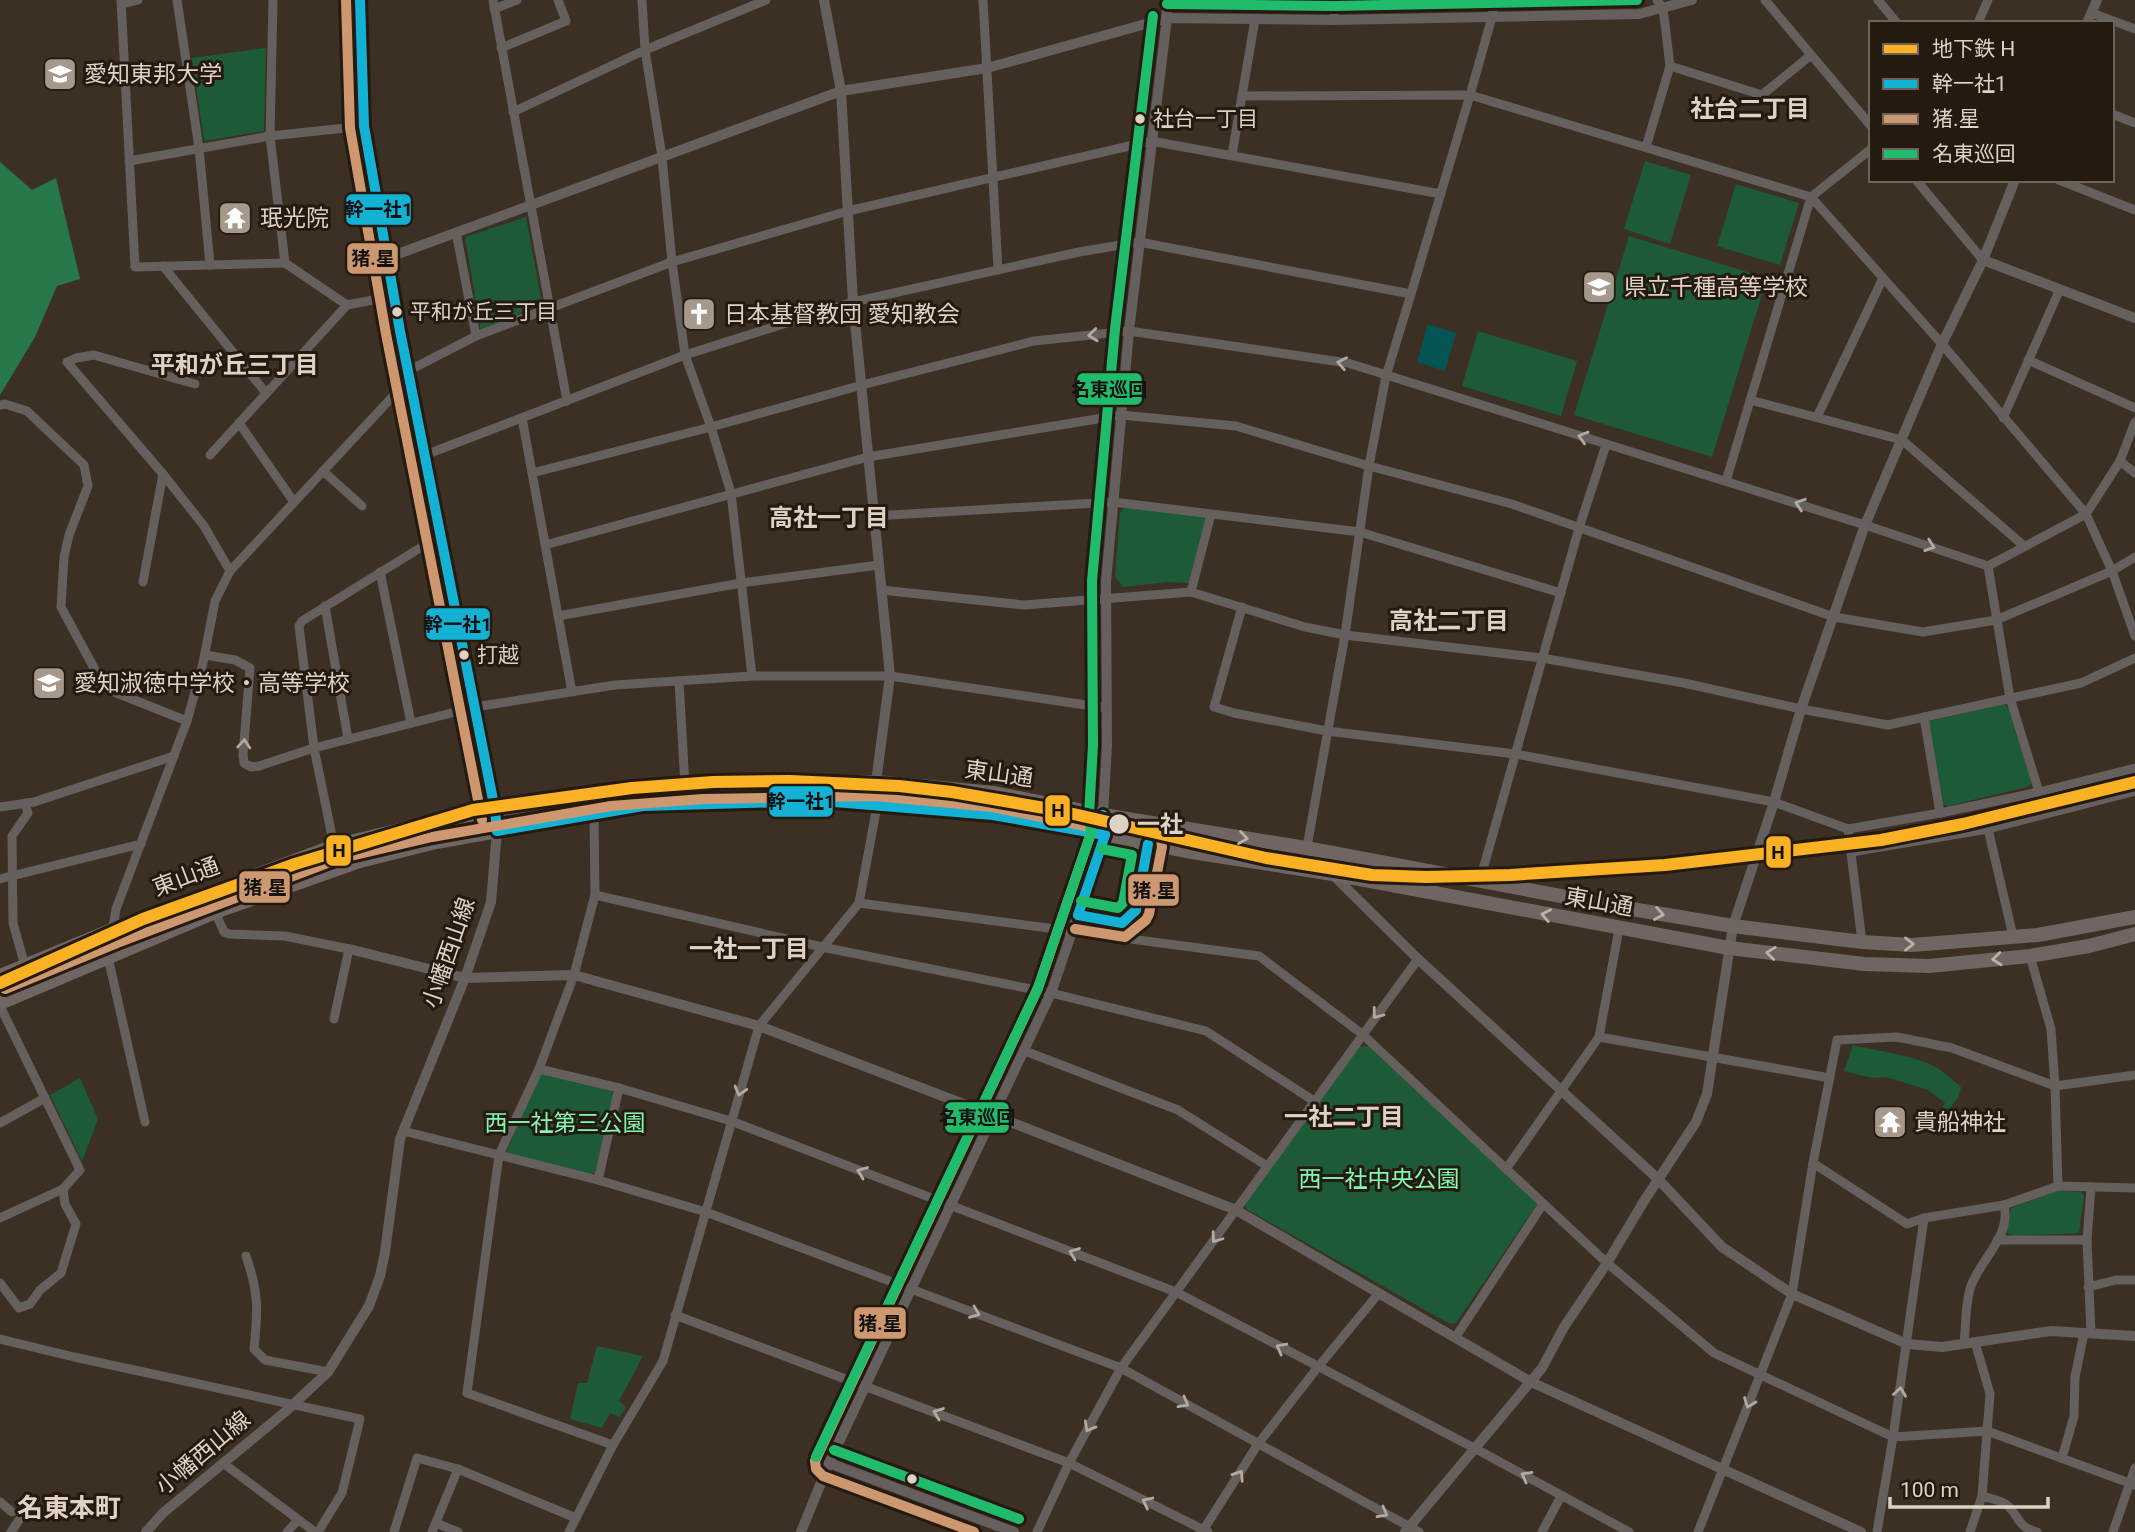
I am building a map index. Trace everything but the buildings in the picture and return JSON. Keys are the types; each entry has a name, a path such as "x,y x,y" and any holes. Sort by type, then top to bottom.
{"main road":[{"name":"東山通","path":"0,976 111,930 334,846 495,810 609,792 685,786 877,782 994,793 1103,815 1306,848 1615,906 1732,926 1862,942 1912,945 2038,934 2135,917"},
{"name":"東山通","path":"0,1005 215,912 360,861 436,842 643,806 734,803 822,801 993,815 1333,874 1729,948 1864,964 1916,965 2030,956 2135,936"},
{"path":"2038,934 2135,907"}],"street":[{"path":"138,0 122,2 135,267 285,263 347,305"},
{"path":"177,0 199,148 209,265"},
{"path":"273,0 270,136 285,263"},
{"name":"小幡西山線","path":"146,1532 163,1513 328,1372 369,1306 385,1252 400,1139 465,978 491,902 497,831 495,810 409,375 364,126 360,0"},
{"path":"517,0 493,4 567,401"},
{"path":"502,48 566,21 558,0"},
{"path":"642,0 645,50 662,157 684,355 711,427 731,493 752,676"},
{"path":"513,112 645,50 766,0"},
{"path":"824,0 841,90 853,302 890,676 877,782"},
{"path":"983,0 998,270"},
{"path":"801,1532 829,1463 1051,993 1105,835 1106,598 1113,502 1129,331 1167,18 1166,0"},
{"path":"1334,0 1334,20"},
{"path":"1303,869 1345,635 1385,376 1470,95 1492,17 1494,0"},
{"path":"387,258 841,90 987,68 1167,18 1334,20 1639,13 1660,4 1692,0"},
{"path":"1765,0 1869,124"},
{"path":"1878,0 1896,21"},
{"path":"1979,21 1989,0"},
{"path":"2089,18 2097,0"},
{"path":"1646,148 1670,66 1660,4"},
{"path":"1232,155 1255,19"},
{"path":"2114,24 2135,29"},
{"path":"1670,66 1762,95 1811,55"},
{"path":"1242,96 1470,95 1811,197 1942,344 2086,514 2112,571 2135,636"},
{"path":"2114,115 2135,123"},
{"path":"129,161 270,136 364,126"},
{"path":"145,1122 108,957 111,930 116,909 187,721 205,655 215,601 230,571 409,375 476,336 672,262 848,211 1151,141 1441,194"},
{"path":"1726,481 1811,197 1869,151"},
{"path":"1918,182 1983,260 2135,318"},
{"path":"403,1131 598,1180 706,1212 1121,1368 1411,1530 1542,1368 1564,1327 1696,1122 1707,1094 1732,926 1774,802 1801,709 1865,524 1942,344 1983,260 2014,182"},
{"path":"2064,182 2135,210"},
{"path":"456,232 476,336"},
{"path":"425,456 684,355 853,302 1079,252 1139,242 1410,294"},
{"path":"163,266 266,393"},
{"path":"1817,416 1883,278"},
{"path":"2003,418 2060,289"},
{"path":"210,455 347,305 394,296"},
{"path":"532,473 711,427 862,384 1034,341 1129,331 1348,363 1865,524 1988,566 2086,514 2120,461 2135,422"},
{"path":"195,384 128,367 94,355 67,362 204,526 230,571"},
{"path":"2028,360 2135,408"},
{"path":"1751,400 1902,440 2024,546"},
{"path":"0,405 27,411 84,465 88,485 69,535 64,557 61,607 100,679 114,692 187,721"},
{"path":"545,545 867,457 1121,415 1236,426 1369,466 1513,504 1834,617 1923,632 1996,620 2112,571 2135,557"},
{"path":"522,418 572,692"},
{"path":"239,423 294,502"},
{"path":"1480,880 1579,528 1606,444"},
{"path":"2120,461 2135,473"},
{"path":"323,471 362,506"},
{"path":"142,582 163,474"},
{"path":"874,516 1113,502 1360,532 1561,593"},
{"path":"1191,592 1211,514"},
{"path":"334,846 314,748 299,626 302,621 325,606 441,535"},
{"path":"558,616 741,583 879,565"},
{"path":"1988,566 2010,698 2039,792"},
{"path":"380,572 411,723"},
{"path":"881,590 1024,605 1191,592 1305,627 1345,635 1542,658 1888,725 2081,683 2135,658"},
{"path":"325,606 348,739"},
{"path":"1242,607 1214,707 1327,731 1515,754 1774,802 1848,829 2039,792 2135,768"},
{"path":"205,655 234,660 250,668 243,755 244,763 251,767 475,707 615,685 752,676 890,676 1106,708"},
{"path":"680,681 685,786"},
{"path":"1923,717 1940,813"},
{"path":"0,807 34,802 174,756"},
{"path":"1851,852 1988,829 2135,791"},
{"path":"24,966 13,923 12,836 28,813 25,803"},
{"path":"569,1532 613,1445 663,1361 759,1026 859,903 877,806"},
{"path":"594,814 595,895 574,975 539,1069 499,1155 467,1393 613,1445"},
{"path":"1848,829 1862,942"},
{"path":"1988,829 2013,936"},
{"path":"0,879 141,844"},
{"path":"1333,874 1418,959 1658,1179 1722,1247 1792,1294 1907,1343 1941,1347 2051,1331 2135,1336"},
{"path":"595,895 822,947 1051,993 1206,1031 1314,1101"},
{"path":"859,903 1259,956 1362,1034 1607,1263 1714,1353 1893,1437 1987,1431 2132,1484"},
{"path":"215,912 224,932 229,934 285,936 465,978 574,975 759,1026 1236,1210 1531,1382 1861,1532"},
{"path":"1506,1169 1599,1037 1619,929"},
{"path":"334,1019 349,949"},
{"path":"2030,956 2051,1029 2058,1186"},
{"path":"1037,1532 1069,1464 1121,1368 1418,959"},
{"path":"0,1005 80,1170 63,1189 0,1218"},
{"path":"1599,1037 1830,1078"},
{"path":"1698,1532 1792,1294 1813,1163 1837,1040 1897,1037 1952,1048 2055,1086 2135,1075"},
{"path":"1025,1051 1178,1110 1267,1166"},
{"path":"539,1069 619,1088 731,1121 1176,1292 1629,1532"},
{"path":"598,1180 619,1088"},
{"path":"0,1123 45,1098"},
{"path":"1813,1163 1907,1224 1924,1218 2004,1205 2058,1186 2135,1188"},
{"path":"2062,1458 2074,1416 2075,1377 2087,1333 2087,1240 2091,1187"},
{"path":"0,1283 19,1308 30,1304 40,1290 61,1273 76,1224 65,1204 63,1189"},
{"path":"1455,1338 1544,1204"},
{"path":"1970,1532 1982,1496 1990,1394 1969,1343 1970,1288 2003,1230 2006,1214 2004,1205"},
{"path":"1877,1532 1924,1218"},
{"path":"1997,1240 2087,1240"},
{"path":"246,1256 256,1284 258,1310 254,1349 265,1360 328,1372"},
{"path":"2088,1287 2116,1280 2135,1280"},
{"path":"675,1315 1069,1464 1204,1531 1258,1444 1379,1293"},
{"path":"0,1339 360,1419 342,1493 316,1532 223,1463"},
{"path":"394,1532 417,1458 458,1469 576,1518"},
{"path":"829,1463 1014,1532"},
{"path":"2113,1532 2132,1484 2135,1468"},
{"path":"458,1469 434,1527 458,1532"},
{"path":"1542,1532 1561,1496"},
{"path":"1982,1496 2002,1502 2023,1526 2037,1532"},
{"path":"0,1502 12,1511"},
{"path":"11,1532 19,1520"},
{"path":"287,1532 299,1520"}],"green space":[{"path":"266,48 264,131 204,141 192,58"},
{"path":"1645,161 1691,175 1670,244 1624,229"},
{"path":"0,162 32,190 56,178 80,279 57,286 35,337 0,395"},
{"path":"1736,184 1799,203 1780,265 1717,246"},
{"path":"526,217 542,303 481,332 465,237"},
{"path":"1629,236 1767,278 1712,457 1574,415"},
{"path":"1478,331 1577,361 1561,416 1462,386"},
{"path":"1125,507 1204,516 1189,583 1167,582 1123,587 1115,576 1120,513"},
{"path":"2005,704 2032,783 2027,787 1948,806 1943,804 1929,721"},
{"path":"1853,1045 1905,1056 1934,1066 1961,1087 1959,1096 1939,1122 1936,1120 1945,1103 1928,1090 1886,1077 1872,1078 1844,1071"},
{"name":"西一社中央公園","path":"1368,1046 1538,1203 1456,1323 1450,1324 1246,1209 1245,1204 1359,1047"},
{"name":"西一社第三公園","path":"540,1073 611,1090 614,1095 595,1172 590,1174 506,1153"},
{"path":"80,1078 98,1119 82,1161 50,1095"},
{"path":"2059,1190 2081,1192 2084,1196 2079,1233 2014,1236 2007,1233 2011,1208"},
{"path":"597,1346 643,1356 619,1401 626,1407 620,1417 610,1413 602,1428 570,1419 578,1383 587,1383"}],"water":[{"path":"1428,324 1456,333 1445,371 1417,362"}],"metro line":[{"name":"H","path":"0,983 143,919 295,864 473,810 632,788 713,782 790,781 899,786 1056,810 1266,858 1372,875 1426,877 1510,875 1665,865 1881,840 1963,824 2135,782"}],"transit line":[{"name":"猪.星","path":"346,0 350,128 386,334 482,820"},
{"name":"幹一社1","path":"360,0 364,126 400,331 497,831"},
{"name":"名東巡回","path":"1167,4 1334,6 1637,0"},
{"name":"名東巡回","path":"816,1457 1038,988 1091,833 1092,581 1115,329 1153,16"},
{"name":"猪.星","path":"5,989 117,943 338,859 432,837 611,806 703,799 875,796 992,807 1090,827 1091,833 1038,988 815,1461 816,1469 823,1476 974,1532"},
{"name":"幹一社1","path":"497,831 643,806 822,801 993,815 1105,835"},
{"name":"幹一社1","path":"1078,915 1105,835 1103,815"},
{"name":"猪.星","path":"1075,929 1125,937 1146,920 1149,914 1162,847 1161,839 1152,831 1108,821"},
{"name":"幹一社1","path":"1078,915 1122,923 1136,910 1148,844"},
{"name":"名東巡回","path":"1081,901 1118,908 1123,903 1132,855 1102,849"},
{"name":"名東巡回","path":"834,1450 1019,1519"}],"place":[{"name":"愛知東邦大学","path":"60,74"},
{"name":"社台一丁目","path":"1140,119"},
{"name":"珉光院","path":"235,218"},
{"name":"県立千種高等学校","path":"1599,287"},
{"name":"平和が丘三丁目","path":"397,312"},
{"name":"日本基督教団 愛知教会","path":"699,314"},
{"name":"打越","path":"464,655"},
{"name":"愛知淑徳中学校・高等学校","path":"49,683"},
{"name":"一社","path":"1119,824"},
{"name":"貴船神社","path":"1890,1122"}],"district":[{"name":"社台二丁目","path":"1750,109"},
{"name":"平和が丘三丁目","path":"235,365"},
{"name":"高社一丁目","path":"829,518"},
{"name":"高社二丁目","path":"1449,621"},
{"name":"一社一丁目","path":"749,949"},
{"name":"一社二丁目","path":"1344,1117"},
{"name":"名東本町","path":"69,1508"}]}
